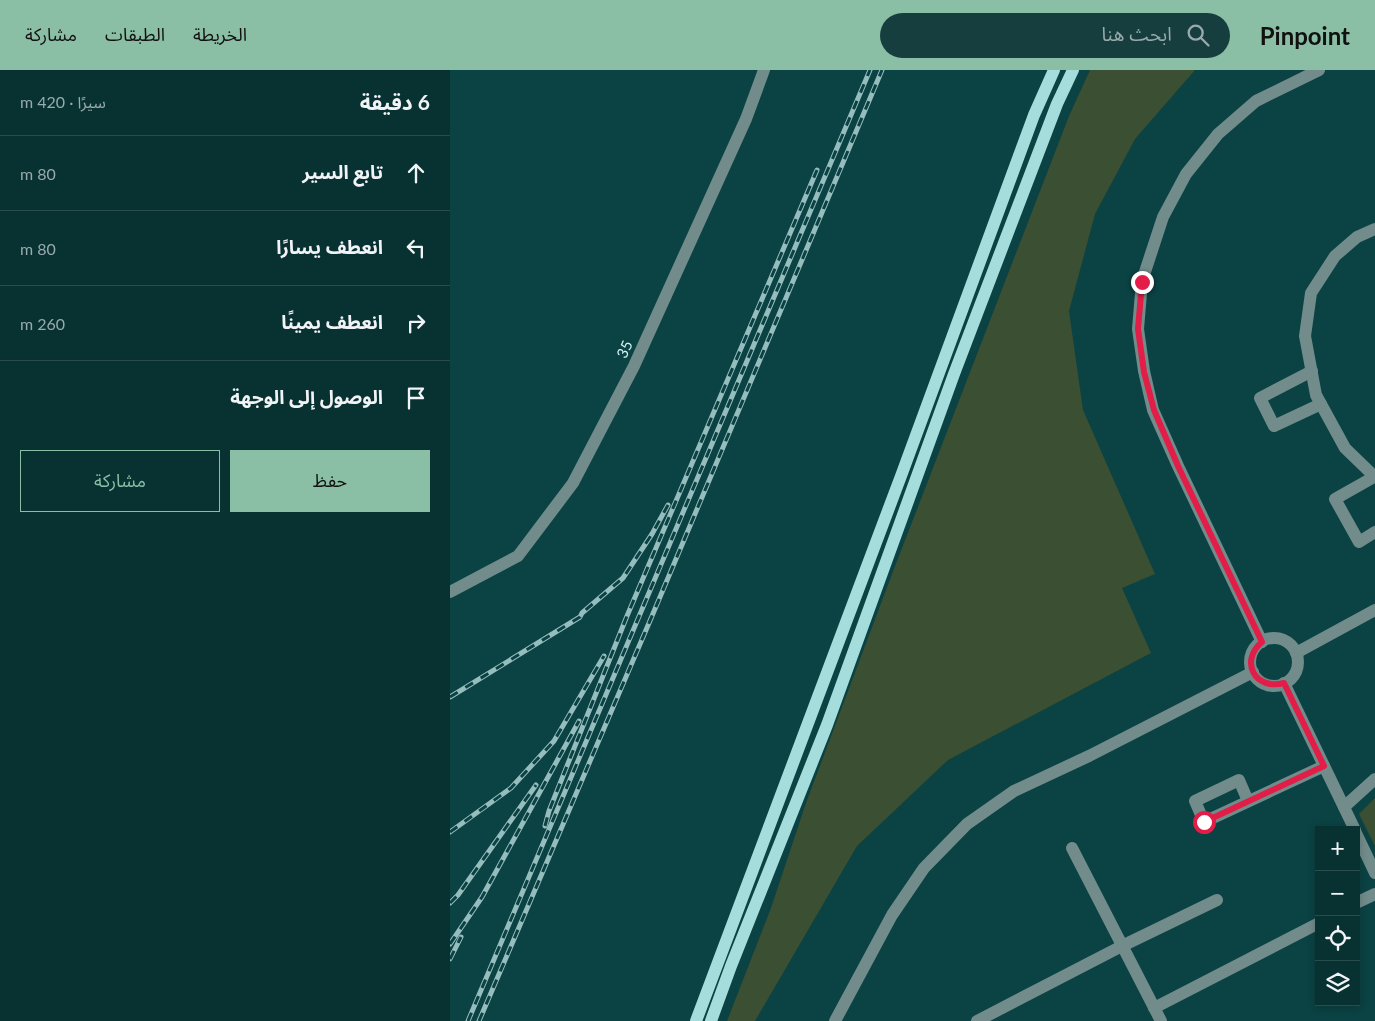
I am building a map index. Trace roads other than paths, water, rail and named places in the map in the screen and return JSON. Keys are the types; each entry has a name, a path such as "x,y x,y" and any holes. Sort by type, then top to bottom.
{"main road":[{"path":"696,1021 911,449 1034,115 1054,70"},
{"path":"711,1021 827,725 958,365 1057,104 1073,70"}],"street":[{"name":"35","path":"450,592 518,556 574,483 634,366 746,119 764,70"},
{"path":"1262,642 1178,466 1154,410 1144,372 1138,329 1142,282 1164,217 1186,174 1218,134 1256,101 1319,70"},
{"path":"1375,229 1357,237 1335,256 1310,293 1305,336 1316,395 1345,448 1375,477 1335,500 1358,542 1375,532"},
{"path":"1312,371 1260,398 1274,426 1321,404"},
{"path":"1296,653 1375,610"},
{"path":"1269,638 1278,638 1285,641 1292,646 1296,653 1298,667 1295,674 1284,683 1270,685 1257,678 1253,672 1251,658 1253,652 1256,646 1269,638"},
{"path":"834,1021 892,915 924,868 967,824 1014,791 1088,756 1253,672"},
{"path":"1284,683 1354,826"},
{"path":"1248,801 1324,766"},
{"path":"1344,807 1375,779"},
{"path":"1360,840 1375,873"},
{"path":"1072,848 1161,1021"},
{"path":"1360,902 1375,894"},
{"path":"977,1021 1122,946 1217,900"},
{"path":"1154,1008 1315,925"}],"railway":[{"path":"468,1021 870,70"},
{"path":"479,1021 882,70"},
{"path":"545,826 549,811 627,616 817,170"},
{"path":"450,697 580,617 582,613 623,578 652,534 668,505"},
{"path":"450,832 511,788 554,741 604,656"},
{"path":"450,944 482,897 579,721"},
{"path":"450,903 458,895 536,785"},
{"path":"450,959 461,937"}]}
